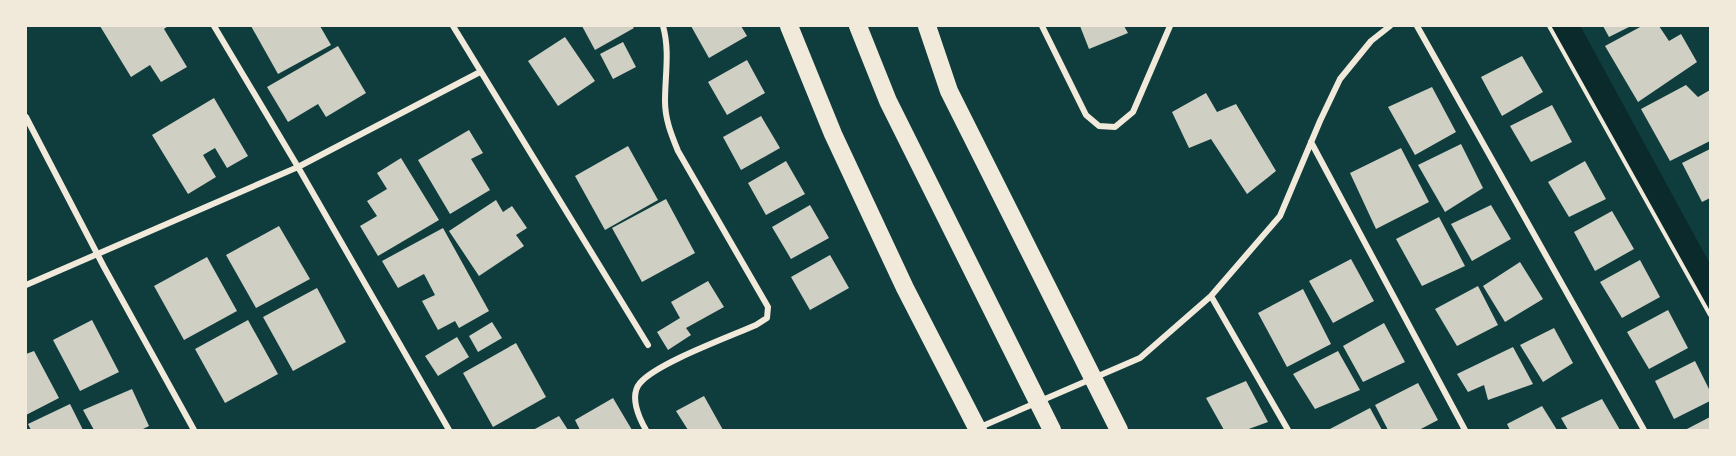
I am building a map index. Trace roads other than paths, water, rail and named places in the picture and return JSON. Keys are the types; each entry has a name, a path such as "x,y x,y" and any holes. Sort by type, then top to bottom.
{"highway":[{"path":"789,26 832,134 905,288 978,430"},
{"path":"858,26 888,101 1052,430"},
{"path":"927,26 949,91 1119,430"}],"street":[{"path":"214,26 298,166 449,430"},
{"path":"453,26 648,345"},
{"path":"646,430 640,420 635,397 639,384 659,369 756,325 767,318 768,307 678,151 667,124 665,101 667,41 663,26"},
{"path":"1042,26 1086,115 1099,126 1115,127 1133,112 1170,26"},
{"path":"974,430 1140,358 1211,296 1280,216 1340,79 1371,42 1390,26"},
{"path":"1417,26 1644,430"},
{"path":"26,285 298,166 480,72"},
{"path":"26,117 97,254 194,430"},
{"path":"1311,142 1465,430"},
{"path":"1211,296 1288,430"}],"waterway":[{"path":"1565,26 1710,292"}]}
